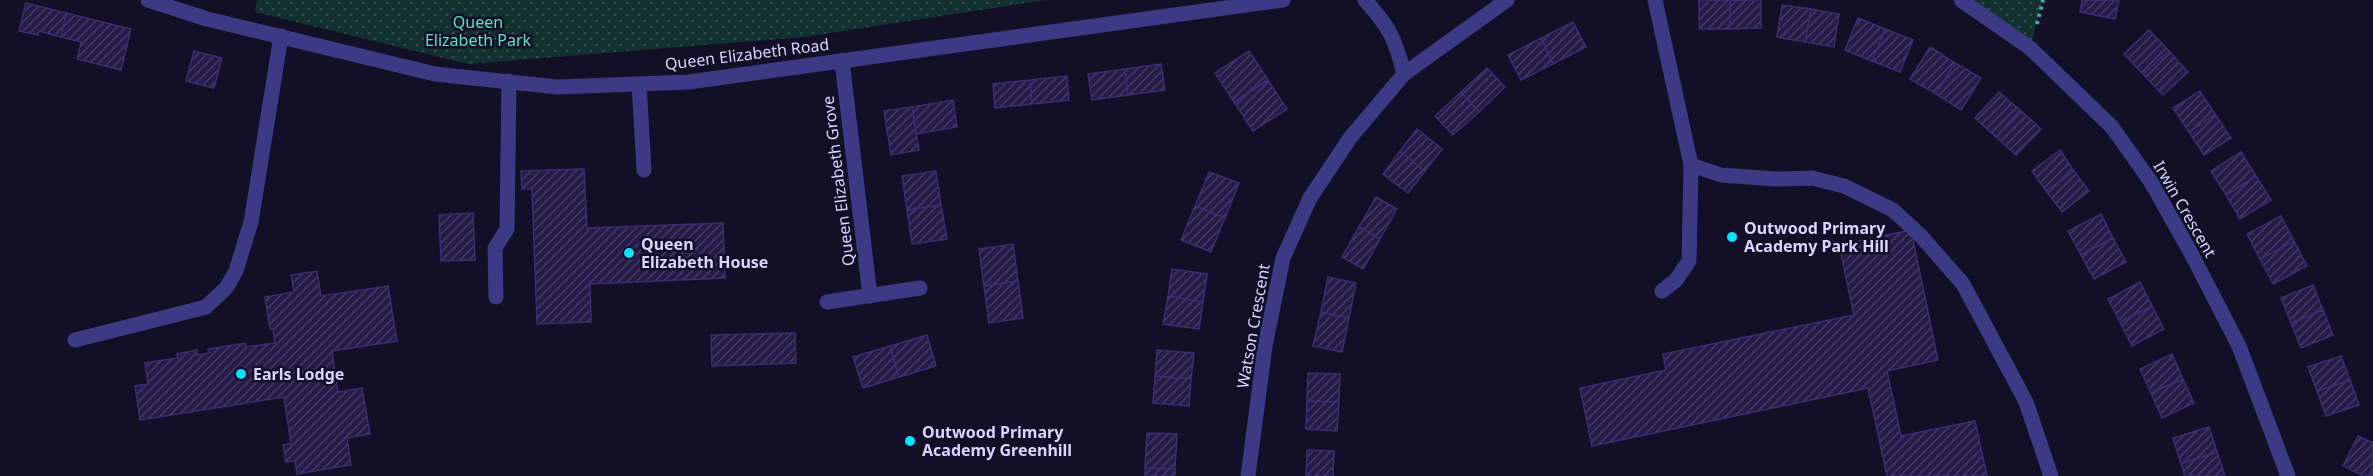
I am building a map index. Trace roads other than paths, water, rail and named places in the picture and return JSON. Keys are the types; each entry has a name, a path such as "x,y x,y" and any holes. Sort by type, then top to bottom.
{"street":[{"name":"Queen Elizabeth Road","path":"148,0 207,19 435,74 557,87 688,82 1283,0"},
{"path":"1365,0 1382,19 1396,41 1404,74"},
{"name":"Watson Crescent","path":"1248,476 1265,346 1283,258 1310,198 1350,138 1404,74 1508,0"},
{"path":"1655,0 1691,165 1689,261 1676,280 1662,291"},
{"name":"Irwin Crescent","path":"1961,0 1977,6 2030,48 2112,127 2151,182 2239,346 2288,476"},
{"path":"75,340 206,307 226,288 236,271 251,222 280,36"},
{"name":"Queen Elizabeth Grove","path":"842,61 870,296"},
{"path":"496,297 495,248 507,229 509,81"},
{"path":"639,84 644,170"},
{"path":"1691,165 1721,175 1776,179 1812,178 1844,186 1893,210 1921,236 1963,284 2026,402 2051,476"},
{"path":"827,302 920,288"}],"place":[{"name":"Outwood Primary Academy Park Hill","path":"1732,237"},
{"name":"Queen Elizabeth House","path":"629,253"},
{"name":"Earls Lodge","path":"241,374"},
{"name":"Outwood Primary Academy Greenhill","path":"910,441"}],"park label":[{"name":"Queen Elizabeth Park","path":"478,31"}]}
